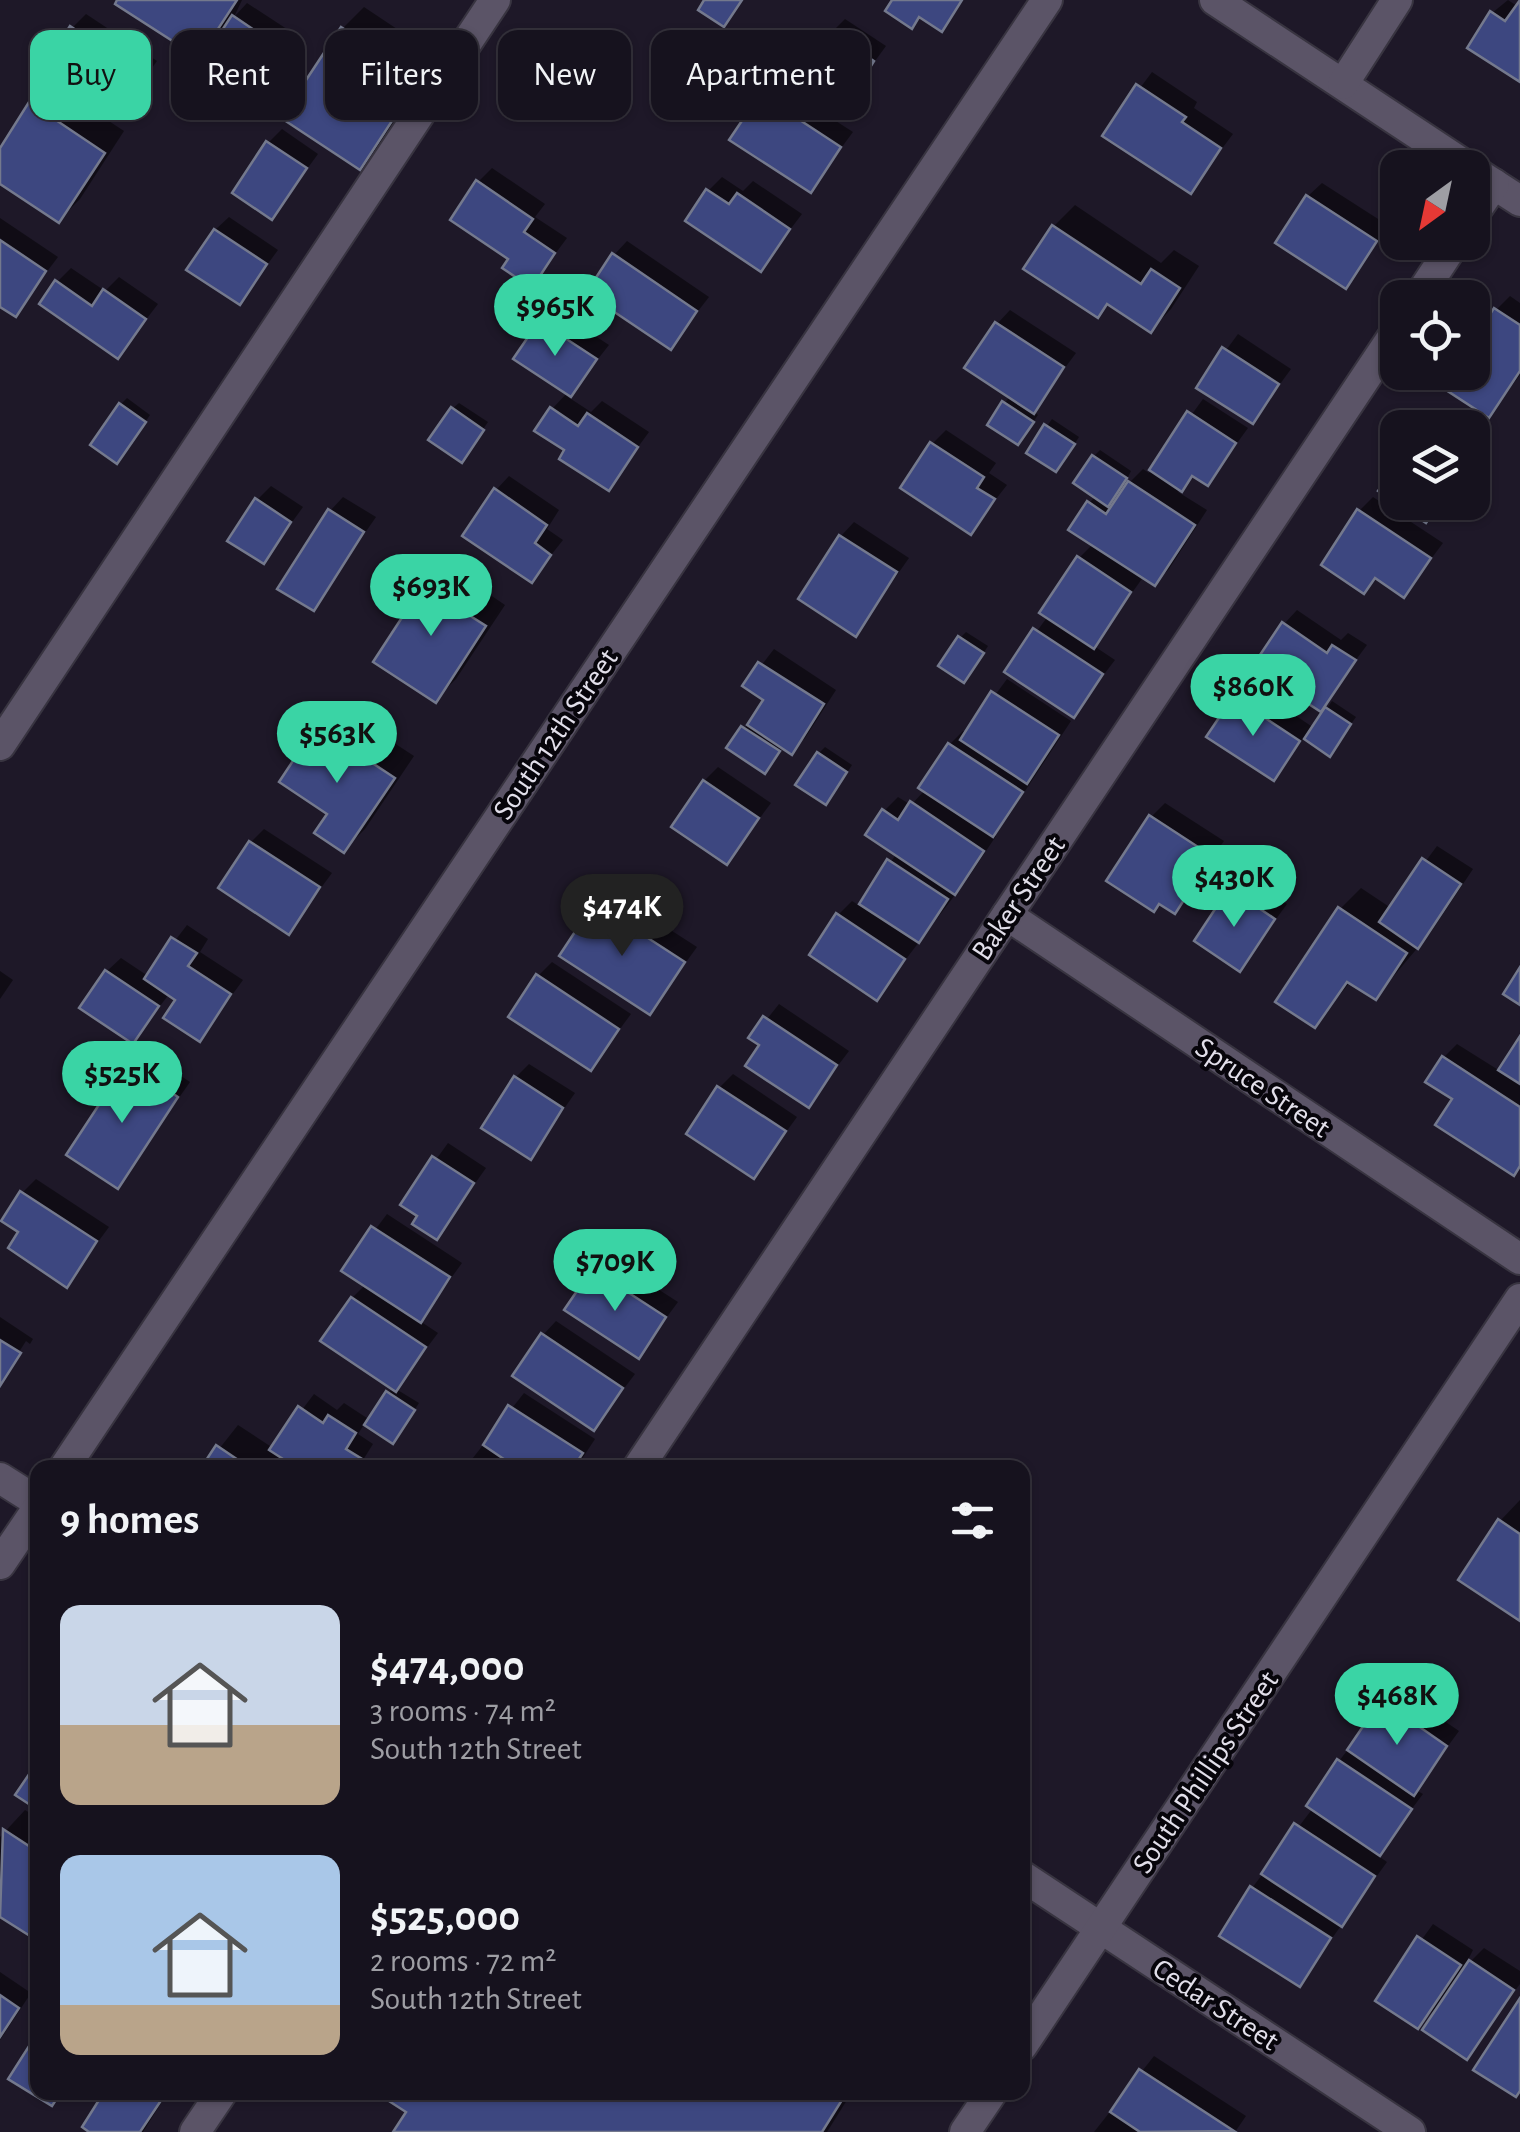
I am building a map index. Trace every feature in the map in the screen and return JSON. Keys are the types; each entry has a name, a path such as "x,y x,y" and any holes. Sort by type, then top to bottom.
{"street":[{"path":"0,745 496,0"},
{"name":"South 12th Street","path":"69,1460 1046,0"},
{"path":"1215,0 1442,150"},
{"path":"1342,84 1398,0"},
{"path":"1490,182 1520,201"},
{"name":"Baker Street","path":"643,1460 1380,356"},
{"name":"Spruce Street","path":"1007,914 1520,1259"},
{"name":"South Phillips Street","path":"1030,2034 1520,1299"},
{"path":"0,1478 30,1499"},
{"path":"0,1564 30,1517"},
{"name":"Cedar Street","path":"1030,1881 1410,2132"},
{"path":"195,2132 217,2100"},
{"path":"965,2132 987,2100"}],"building":[{"path":"117,0 237,0 217,30 171,30 171,40 115,4"},
{"path":"704,0 742,0 724,27 698,10"},
{"path":"892,0 962,0 942,32 919,17 912,29 885,11"},
{"path":"1520,0 1520,82 1467,48 1490,11 1505,21"},
{"path":"232,15 254,30 222,30"},
{"path":"325,51 325,120 393,120 360,170 284,120 305,120 305,82"},
{"path":"1136,84 1186,117 1182,122 1221,148 1191,194 1102,136"},
{"path":"29,102 30,120 56,120 105,153 59,223 0,184 0,148"},
{"path":"742,120 800,120 841,147 811,193 729,140"},
{"path":"266,141 307,168 272,220 232,193"},
{"path":"476,180 533,219 524,232 555,253 532,288 502,268 508,259 450,220"},
{"path":"706,189 729,204 737,193 790,229 761,272 685,221"},
{"path":"1306,195 1377,241 1346,289 1275,243"},
{"path":"1052,225 1141,284 1151,269 1180,288 1151,333 1107,304 1098,318 1023,269"},
{"path":"214,229 267,264 240,305 186,270"},
{"path":"0,240 46,271 16,317 0,307"},
{"path":"612,253 697,311 671,350 586,293"},
{"path":"55,280 92,306 103,289 146,319 118,359 39,304"},
{"path":"1494,308 1520,325 1520,371 1490,416 1490,410 1477,410 1446,390 1490,390 1490,314"},
{"path":"539,321 597,359 571,397 513,359"},
{"path":"995,322 1064,367 1034,414 964,368"},
{"path":"1222,347 1279,384 1253,424 1196,388"},
{"path":"1002,401 1034,422 1018,445 987,425"},
{"path":"119,403 146,422 117,464 90,445"},
{"path":"451,407 484,430 462,463 428,440"},
{"path":"550,407 578,426 587,413 638,447 609,491 559,459 564,450 534,431"},
{"path":"1187,411 1236,443 1208,486 1192,476 1182,492 1149,470"},
{"path":"1044,424 1075,444 1056,472 1026,453"},
{"path":"930,442 984,477 977,488 995,499 971,535 900,488"},
{"path":"1092,455 1127,478 1108,507 1073,483"},
{"path":"1128,481 1195,525 1155,586 1068,530 1087,501 1106,514"},
{"path":"494,488 547,525 535,543 551,555 532,583 462,536"},
{"path":"255,498 291,522 264,564 227,541"},
{"path":"328,509 364,532 314,611 277,589"},
{"path":"1357,509 1431,558 1404,598 1375,578 1364,594 1321,565"},
{"path":"839,535 897,572 856,637 798,599"},
{"path":"1077,556 1131,592 1094,649 1039,613"},
{"path":"431,573 472,600 464,612 486,626 436,703 373,662"},
{"path":"1282,622 1327,653 1332,645 1356,660 1321,712 1252,667"},
{"path":"1033,628 1103,674 1074,718 1004,672"},
{"path":"958,636 984,653 964,683 938,666"},
{"path":"758,662 824,704 792,755 747,725 763,700 742,686"},
{"path":"991,691 1059,735 1027,784 960,740"},
{"path":"1233,697 1300,741 1274,781 1206,737"},
{"path":"1325,707 1351,724 1330,757 1304,739"},
{"path":"316,726 395,778 344,853 314,833 327,814 279,782"},
{"path":"741,726 780,751 765,774 726,748"},
{"path":"948,743 1023,792 993,837 918,788"},
{"path":"817,752 847,772 826,805 795,785"},
{"path":"703,780 759,818 727,865 671,827"},
{"path":"910,801 984,851 955,895 865,835 882,809 898,820"},
{"path":"1149,815 1212,856 1175,914 1159,904 1154,912 1106,881"},
{"path":"249,841 320,887 289,935 218,888"},
{"path":"1422,858 1461,884 1418,949 1379,922"},
{"path":"887,859 948,899 919,943 859,904"},
{"path":"1229,888 1275,919 1240,972 1194,941"},
{"path":"594,903 685,962 650,1015 559,956"},
{"path":"1338,907 1407,953 1376,1000 1347,982 1315,1028 1275,1002"},
{"path":"836,913 905,959 877,1001 809,955"},
{"path":"171,937 197,953 188,966 231,994 200,1042 163,1018 175,1000 144,979"},
{"path":"1520,967 1520,1005 1503,994"},
{"path":"105,970 159,1006 133,1044 79,1008"},
{"path":"536,974 619,1029 591,1071 508,1017"},
{"path":"763,1016 837,1065 809,1108 745,1066 759,1045 748,1038"},
{"path":"1520,1036 1520,1084 1498,1070"},
{"path":"1442,1056 1520,1107 1520,1166 1514,1176 1435,1125 1452,1099 1425,1082"},
{"path":"127,1062 178,1097 118,1189 66,1155"},
{"path":"514,1076 563,1108 531,1160 481,1128"},
{"path":"717,1086 786,1131 754,1179 686,1134"},
{"path":"432,1156 474,1183 437,1240 412,1224 417,1216 400,1205"},
{"path":"20,1191 97,1241 67,1288 8,1248 18,1232 1,1221"},
{"path":"371,1226 450,1277 421,1323 341,1271"},
{"path":"592,1269 666,1317 639,1359 564,1310"},
{"path":"351,1297 426,1347 396,1392 320,1341"},
{"path":"541,1333 623,1388 594,1431 512,1376"},
{"path":"0,1340 21,1353 0,1386"},
{"path":"386,1391 415,1410 393,1444 364,1425"},
{"path":"508,1405 583,1453 578,1460 505,1460 483,1445"},
{"path":"298,1406 323,1423 328,1415 356,1433 346,1449 362,1459 285,1460 269,1450"},
{"path":"216,1445 238,1460 206,1460"},
{"path":"1498,1519 1520,1534 1520,1621 1458,1580"},
{"path":"1381,1700 1447,1746 1414,1796 1347,1750"},
{"path":"1337,1759 1412,1809 1380,1856 1306,1806"},
{"path":"30,1773 30,1805 15,1795"},
{"path":"1294,1823 1375,1876 1342,1927 1261,1874"},
{"path":"3,1829 30,1847 30,1936 0,1917"},
{"path":"1250,1886 1331,1938 1300,1987 1219,1936"},
{"path":"1417,1936 1461,1965 1418,2029 1375,2001"},
{"path":"1469,1960 1514,1990 1467,2060 1422,2030"},
{"path":"0,1995 19,2008 0,2037"},
{"path":"1520,1998 1520,2091 1516,2097 1473,2070"},
{"path":"30,2045 30,2092 8,2079"},
{"path":"1139,2069 1234,2131 1140,2132 1110,2112"},
{"path":"99,2100 161,2100 140,2132 89,2132 82,2127"},
{"path":"387,2100 842,2100 822,2132 393,2132 406,2112"}]}
